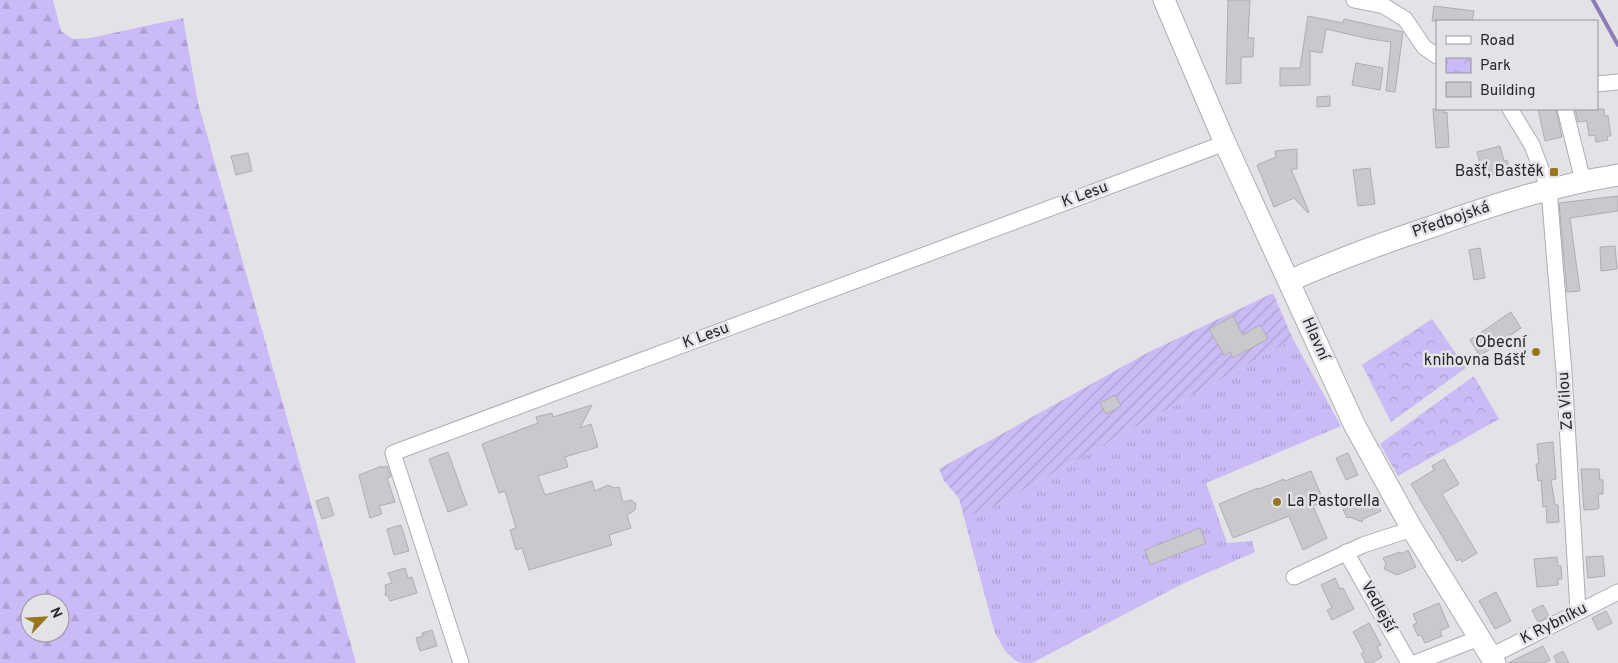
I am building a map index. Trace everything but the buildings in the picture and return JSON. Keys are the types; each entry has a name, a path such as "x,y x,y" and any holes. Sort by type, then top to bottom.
{"street":[{"path":"1354,0 1384,6 1405,19 1424,47 1436,55"},
{"name":"Hlavní","path":"1170,3 1225,143 1356,426 1412,529 1493,659"},
{"path":"1598,84 1618,82"},
{"name":"Za Vilou","path":"1511,110 1532,145 1549,190 1564,372 1578,612"},
{"path":"1565,110 1583,181"},
{"name":"K Lesu","path":"461,663 393,452 1225,143"},
{"name":"Předbojská","path":"1289,281 1338,259 1489,206 1583,181 1618,175"},
{"path":"1294,577 1346,552 1412,529"},
{"name":"Vedlejší","path":"1346,552 1409,663"},
{"name":"K Rybníku","path":"1493,659 1618,592"},
{"path":"1415,663 1479,638"}],"green space":[{"path":"0,0 53,0 61,31 73,39 90,38 183,18 198,103 356,663 0,663"},
{"path":"1273,293 1293,339 981,514 963,514 959,498 944,481 939,469 1147,353"},
{"path":"1432,319 1466,368 1391,422 1362,365"},
{"path":"1293,339 1341,426 1206,483 1227,543 1252,541 1255,552 1184,583 1032,663 1016,661 1006,652 995,633 963,514 981,514"},
{"path":"1474,376 1499,419 1398,476 1380,444"}],"waterway":[{"path":"1593,0 1618,45"}],"place":[{"name":"Bašť, Baštěk","path":"1554,172"},
{"name":"Obecní knihovna Bášť","path":"1536,352"},
{"name":"La Pastorella","path":"1277,502"}]}
